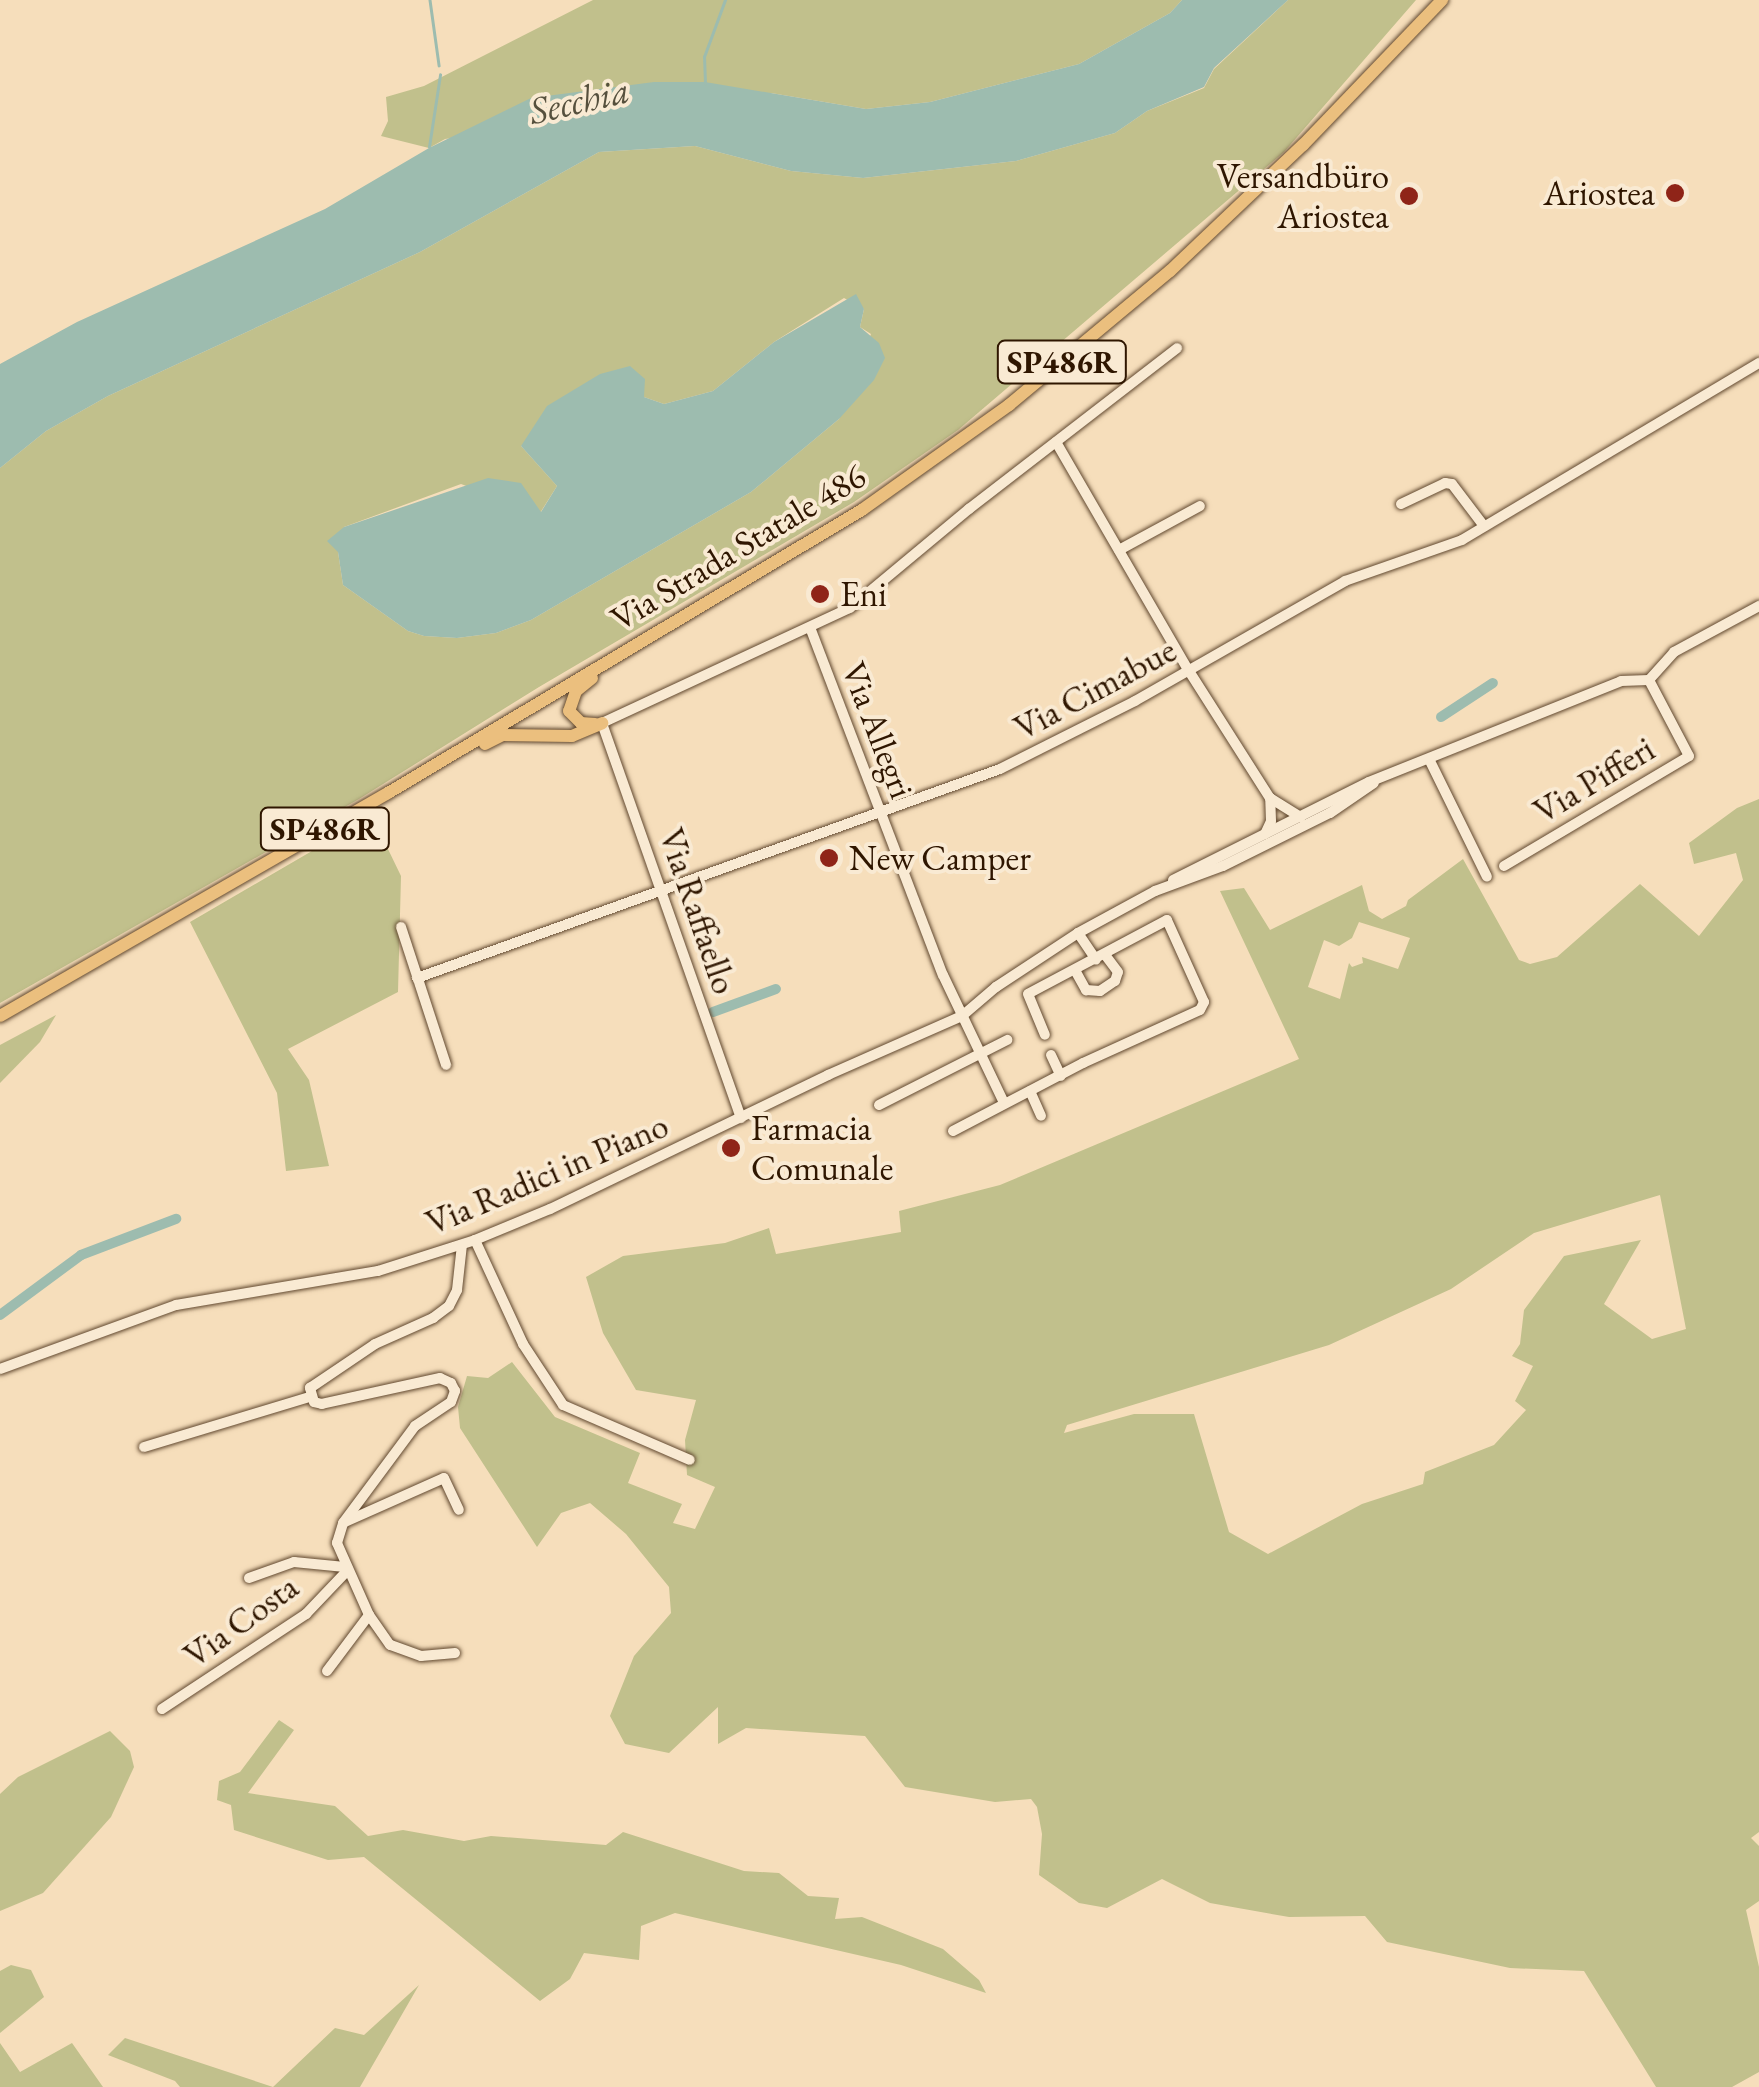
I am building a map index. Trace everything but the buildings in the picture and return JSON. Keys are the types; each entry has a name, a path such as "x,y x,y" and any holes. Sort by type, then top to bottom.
{"main road":[{"name":"Via Strada Statale 486","path":"0,1016 432,766 862,510 1062,362 1210,234 1442,0"},
{"path":"602,724 573,718 569,700 584,683 647,638"},
{"path":"432,766 455,761 503,735 572,736 602,724"}],"street":[{"path":"602,724 811,630 850,608 1177,348"},
{"name":"Via Cimabue","path":"416,978 758,852 1000,769 1190,671 1345,581 1462,540 1759,363"},
{"path":"1056,442 1190,671 1270,798 1300,817"},
{"path":"1401,504 1444,483 1452,484 1484,526"},
{"path":"1120,550 1200,506"},
{"path":"1155,891 1334,800 1429,759 1621,681 1648,680 1674,652 1759,606"},
{"name":"Via Allegri","path":"811,630 962,1016 1004,1103"},
{"name":"Via Pifferi","path":"1504,866 1689,756 1648,680"},
{"name":"Via Raffaello","path":"602,724 741,1118"},
{"path":"1429,759 1487,876"},
{"name":"Via Radici in Piano","path":"0,1369 176,1304 322,1284 475,1240 550,1209 962,1016 996,987 1078,933 1155,891 1204,875 1289,833 1349,802 1374,783"},
{"path":"1334,800 1362,808 1364,792"},
{"path":"1264,834 1271,821 1270,798"},
{"path":"953,1131 1204,1005 1167,920 1076,972 1028,994 1045,1036"},
{"path":"401,927 446,1065"},
{"path":"1076,972 1086,990 1100,991 1115,981 1118,972 1078,933"},
{"path":"879,1105 1007,1040"},
{"path":"1051,1055 1062,1076"},
{"path":"1030,1090 1041,1116"},
{"path":"475,1240 524,1344 564,1405 690,1460"},
{"path":"310,1396 310,1388 318,1378 449,1306 457,1290 462,1244"},
{"path":"310,1396 322,1404 440,1378 451,1382 454,1390 450,1402 415,1426 343,1523"},
{"path":"144,1447 310,1396"},
{"path":"343,1523 444,1478 460,1510"},
{"name":"Via Costa","path":"343,1523 337,1543 373,1620"},
{"name":"Via Costa","path":"249,1578 294,1562 346,1569"},
{"name":"Via Costa","path":"162,1709 306,1614 346,1569"},
{"path":"328,1671 373,1620 390,1645 404,1653 455,1654"}],"shaded area":[{"path":"593,0 1182,0 1170,13 1079,64 930,102 866,109 771,93 445,139 429,148 381,136 388,121 386,97 424,86"},
{"path":"1288,0 1416,0 1284,152 958,430 854,502 539,687 359,799 0,1003 0,468 46,431 108,396 420,252 599,152 695,146 791,171 863,178 1016,161 1115,133 1147,111 1204,88 1214,69","holes":["844,298 864,309 860,327 871,334 839,419 751,492 531,620 496,633 457,638 424,636 408,631 343,585 338,552 344,527 461,484 540,513 557,486 521,446 644,397 664,404 713,391 774,342"]},
{"path":"1759,799 1759,1832 1751,1838 1759,1846 1759,1901 1746,1910 1759,1967 1759,2072 1732,2087 1656,2087 1584,1971 1510,1968 1387,1942 1365,1916 1289,1917 1210,1903 1162,1879 1107,1908 1079,1903 1039,1875 1042,1834 1037,1807 1031,1799 995,1802 905,1787 865,1736 746,1728 718,1744 718,1707 669,1753 625,1744 610,1716 634,1656 671,1613 669,1587 626,1534 590,1503 561,1513 537,1547 460,1428 458,1407 467,1376 488,1378 512,1362 555,1417 640,1453 628,1483 682,1504 673,1523 695,1529 715,1487 687,1475 685,1440 696,1400 636,1390 603,1333 586,1277 623,1256 725,1243 769,1228 776,1254 901,1232 899,1211 1000,1185 1299,1059 1220,891 1244,888 1270,930 1362,885 1369,911 1382,919 1406,906 1408,900 1463,859 1519,960 1530,964 1557,957 1640,884 1699,936 1743,880 1736,853 1694,864 1689,843 1737,808","holes":["1359,922 1410,938 1398,969 1362,957 1363,963 1352,967 1349,963 1340,999 1308,987 1324,940 1339,946 1352,938","1660,1195 1686,1329 1652,1339 1604,1304 1641,1240 1564,1256 1524,1310 1520,1344 1512,1356 1533,1366 1515,1401 1526,1410 1494,1445 1425,1472 1423,1484 1362,1504 1268,1554 1229,1532 1194,1414 1134,1414 1064,1433 1067,1425 1329,1345 1451,1289 1534,1233"]},
{"path":"372,816 401,876 398,992 288,1049 309,1080 329,1166 286,1171 277,1093 190,922"},
{"path":"56,1015 40,1042 0,1083 0,1045"},
{"path":"279,1720 294,1730 248,1793 335,1806 368,1836 403,1830 464,1841 491,1836 606,1845 623,1832 744,1871 779,1873 808,1896 839,1898 835,1919 862,1917 943,1949 979,1980 986,1993 901,1965 675,1913 641,1926 639,1960 584,1953 570,1979 540,2001 364,1857 328,1860 234,1830 231,1805 217,1800 219,1781 240,1772"},
{"path":"110,1731 130,1751 134,1767 111,1817 43,1893 0,1911 0,1794 18,1777"},
{"path":"11,1965 31,1970 44,1997 0,2033 0,1971"},
{"path":"419,1985 360,2087 273,2087 335,2028 364,2035"},
{"path":"125,2038 273,2087 180,2087 175,2081 108,2055"},
{"path":"0,2043 20,2072 72,2043 103,2087 0,2087"}],"water":[{"name":"Secchia","path":"1182,0 1288,0 1214,68 1204,87 1147,111 1115,133 1016,161 863,178 791,171 695,146 599,152 420,252 108,396 46,431 0,468 0,364 77,322 325,209 429,148 531,98 654,82 705,82 866,109 930,102 1079,64 1170,13"},
{"path":"856,294 864,309 860,327 879,343 885,358 874,380 839,419 751,492 531,620 496,633 457,638 424,636 408,631 343,585 338,552 327,541 344,527 488,478 521,483 541,512 557,486 521,446 547,406 600,374 630,366 645,379 644,397 664,404 713,391 774,342"}],"waterway":[{"path":"430,0 439,65"},
{"path":"705,84 704,57 725,0"},
{"path":"429,147 440,75"},
{"path":"1441,717 1493,683"},
{"path":"713,1012 776,989"},
{"path":"0,1315 81,1255 176,1219"}],"place":[{"name":"Ariostea","path":"1675,193"},
{"name":"Versandbüro Ariostea","path":"1409,196"},
{"name":"Eni","path":"820,594"},
{"name":"New Camper","path":"829,858"},
{"name":"Farmacia Comunale","path":"731,1148"}]}
